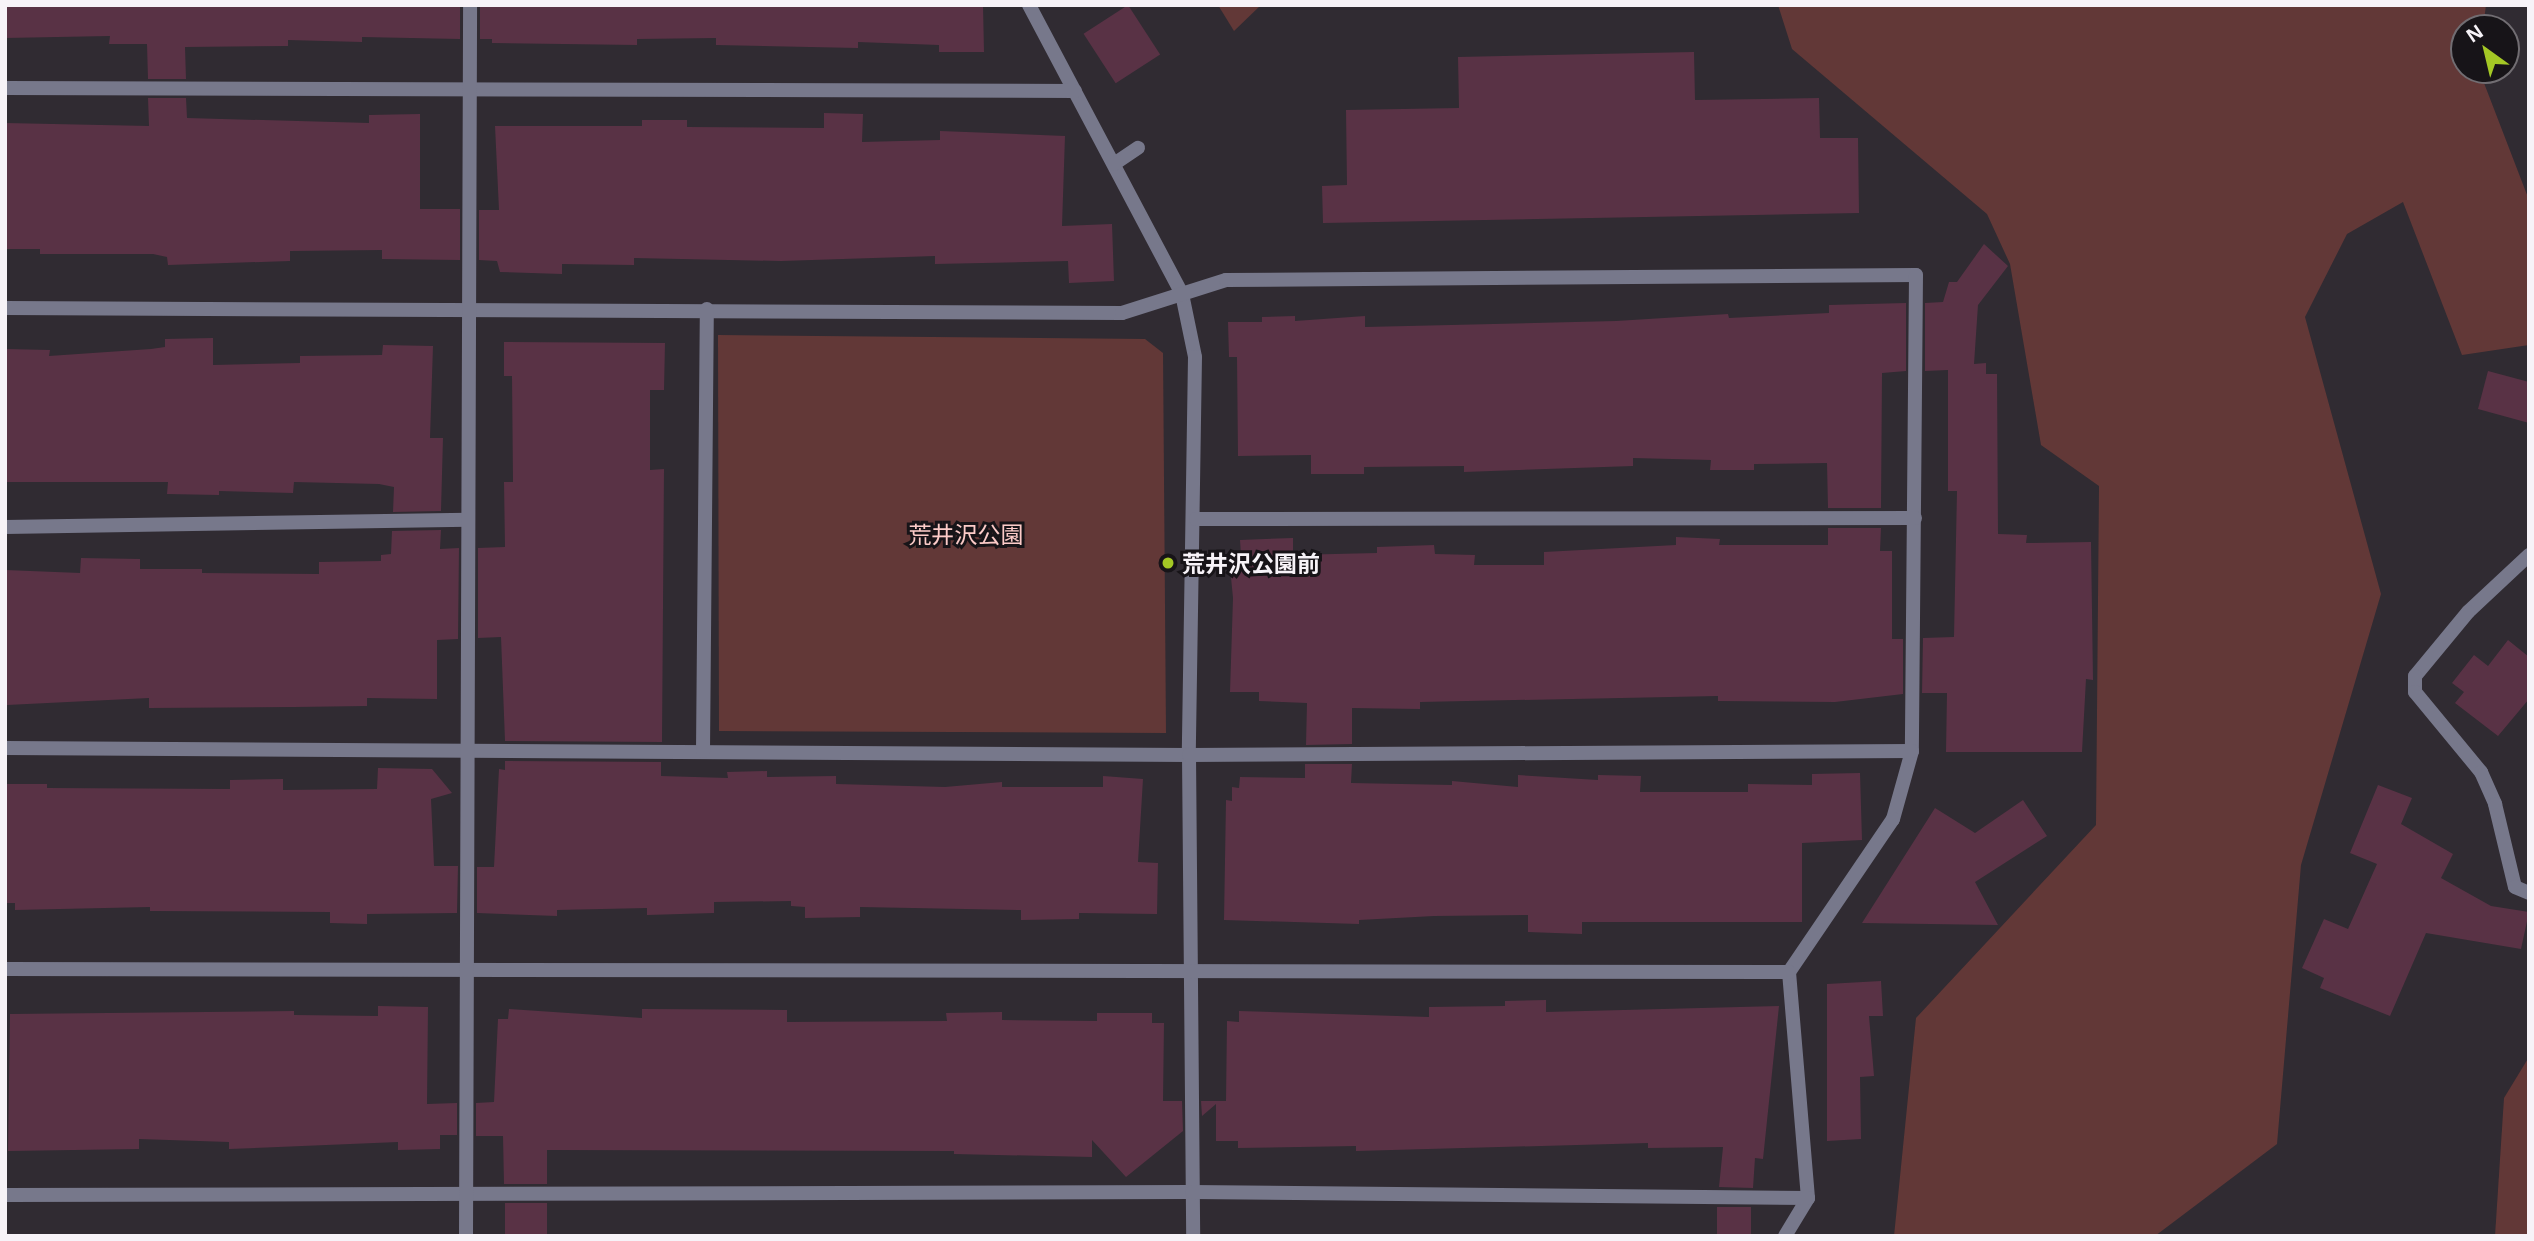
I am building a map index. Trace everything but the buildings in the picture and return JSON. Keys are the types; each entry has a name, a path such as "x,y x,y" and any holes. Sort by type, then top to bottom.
{"street":[{"path":"466,1236 470,5"},
{"path":"1029,5 1182,294 1195,357 1196,519 1189,755 1194,969 1192,1236"},
{"path":"5,88 1075,91"},
{"path":"1114,163 1138,148"},
{"path":"5,308 469,307 1122,313 1226,280 1916,275 1912,751 1893,819 1789,972 1808,1198 1785,1236"},
{"path":"703,751 707,309"},
{"path":"1196,519 1916,518"},
{"path":"5,527 468,520"},
{"path":"2529,555 2468,612 2415,676 2415,692 2481,772 2496,804 2515,887 2529,893"},
{"path":"5,748 1189,755 1912,751"},
{"path":"5,969 1789,972"},
{"path":"5,1195 1192,1192 1808,1198"}],"green space":[{"path":"1218,5 1261,5 1234,31"},
{"path":"1778,5 2486,5 2485,14 2450,14 2450,84 2484,84 2529,200 2529,345 2462,355 2403,202 2347,234 2305,317 2381,594 2301,865 2277,1144 2155,1236 1894,1236 1916,1018 2096,825 2099,486 2041,445 2010,264 1987,214 1792,49"},
{"name":"荒井沢公園","path":"718,335 1145,339 1163,353 1166,733 719,731"},
{"path":"2529,1057 2529,1236 2495,1236 2504,1098"}],"place":[{"name":"荒井沢公園前","path":"1168,563"}]}
